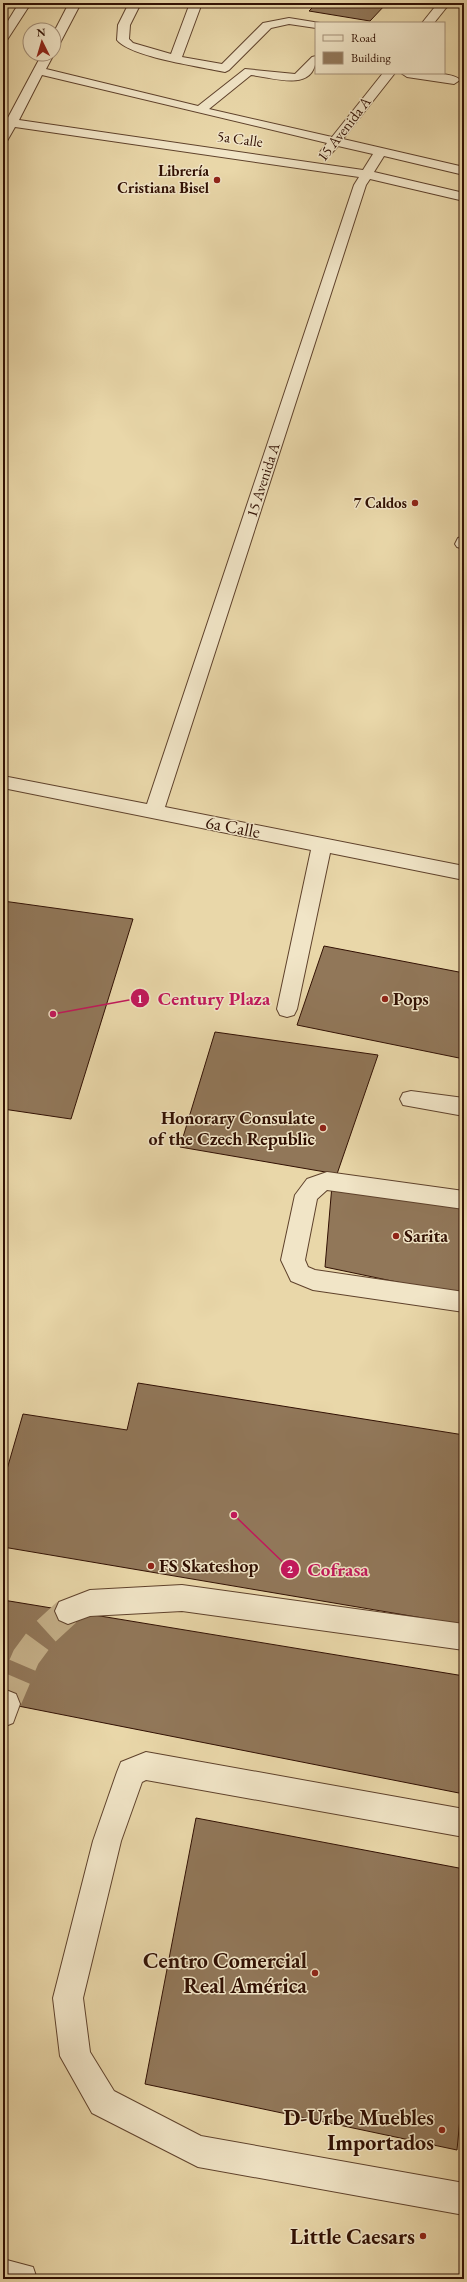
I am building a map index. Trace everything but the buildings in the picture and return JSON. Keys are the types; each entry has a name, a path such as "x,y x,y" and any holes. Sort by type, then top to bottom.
{"street":[{"path":"3,38 25,3"},
{"path":"62,28 75,3"},
{"path":"135,3 124,25 124,40 130,46 175,59 296,78 302,76 315,60"},
{"path":"175,59 196,3"},
{"path":"429,22 444,3"},
{"path":"225,68 268,25 289,21 315,26"},
{"path":"3,138 10,122 44,62"},
{"name":"5a Calle","path":"39,71 464,171"},
{"path":"200,110 249,71"},
{"name":"15 Avenida A","path":"315,166 388,74"},
{"path":"414,74 454,80"},
{"name":"5a Calle","path":"10,122 366,174 464,197"},
{"name":"15 Avenida A","path":"154,812 357,193 366,174 380,152"},
{"name":"6a Calle","path":"3,782 464,872"},
{"path":"287,1009 322,845"},
{"path":"410,1099 464,1107"},
{"path":"464,1200 327,1181 320,1182 306,1194 293,1260 298,1274 313,1280 464,1302"},
{"path":"68,1611 90,1603 182,1598 464,1637"},
{"path":"464,1823 146,1766 137,1768 131,1772 107,1841 68,1998 75,2056 103,2102 198,2151 464,2199"},
{"path":"3,2275 21,2279"}],"tunnel":[{"path":"6,1704 26,1657 43,1634 68,1611"}],"place":[{"name":"Librería Cristiana Bisel","path":"217,180"},
{"name":"7 Caldos","path":"415,503"},
{"name":"Pops","path":"385,999"},
{"name":"Century Plaza","path":"53,1014"},
{"name":"Honorary Consulate of the Czech Republic","path":"323,1128"},
{"name":"Sarita","path":"396,1236"},
{"name":"Cofrasa","path":"234,1515"},
{"name":"FS Skateshop","path":"151,1566"},
{"name":"Centro Comercial Real América","path":"315,1973"},
{"name":"D-Urbe Muebles Importados","path":"442,2130"},
{"name":"Little Caesars","path":"423,2236"}]}
